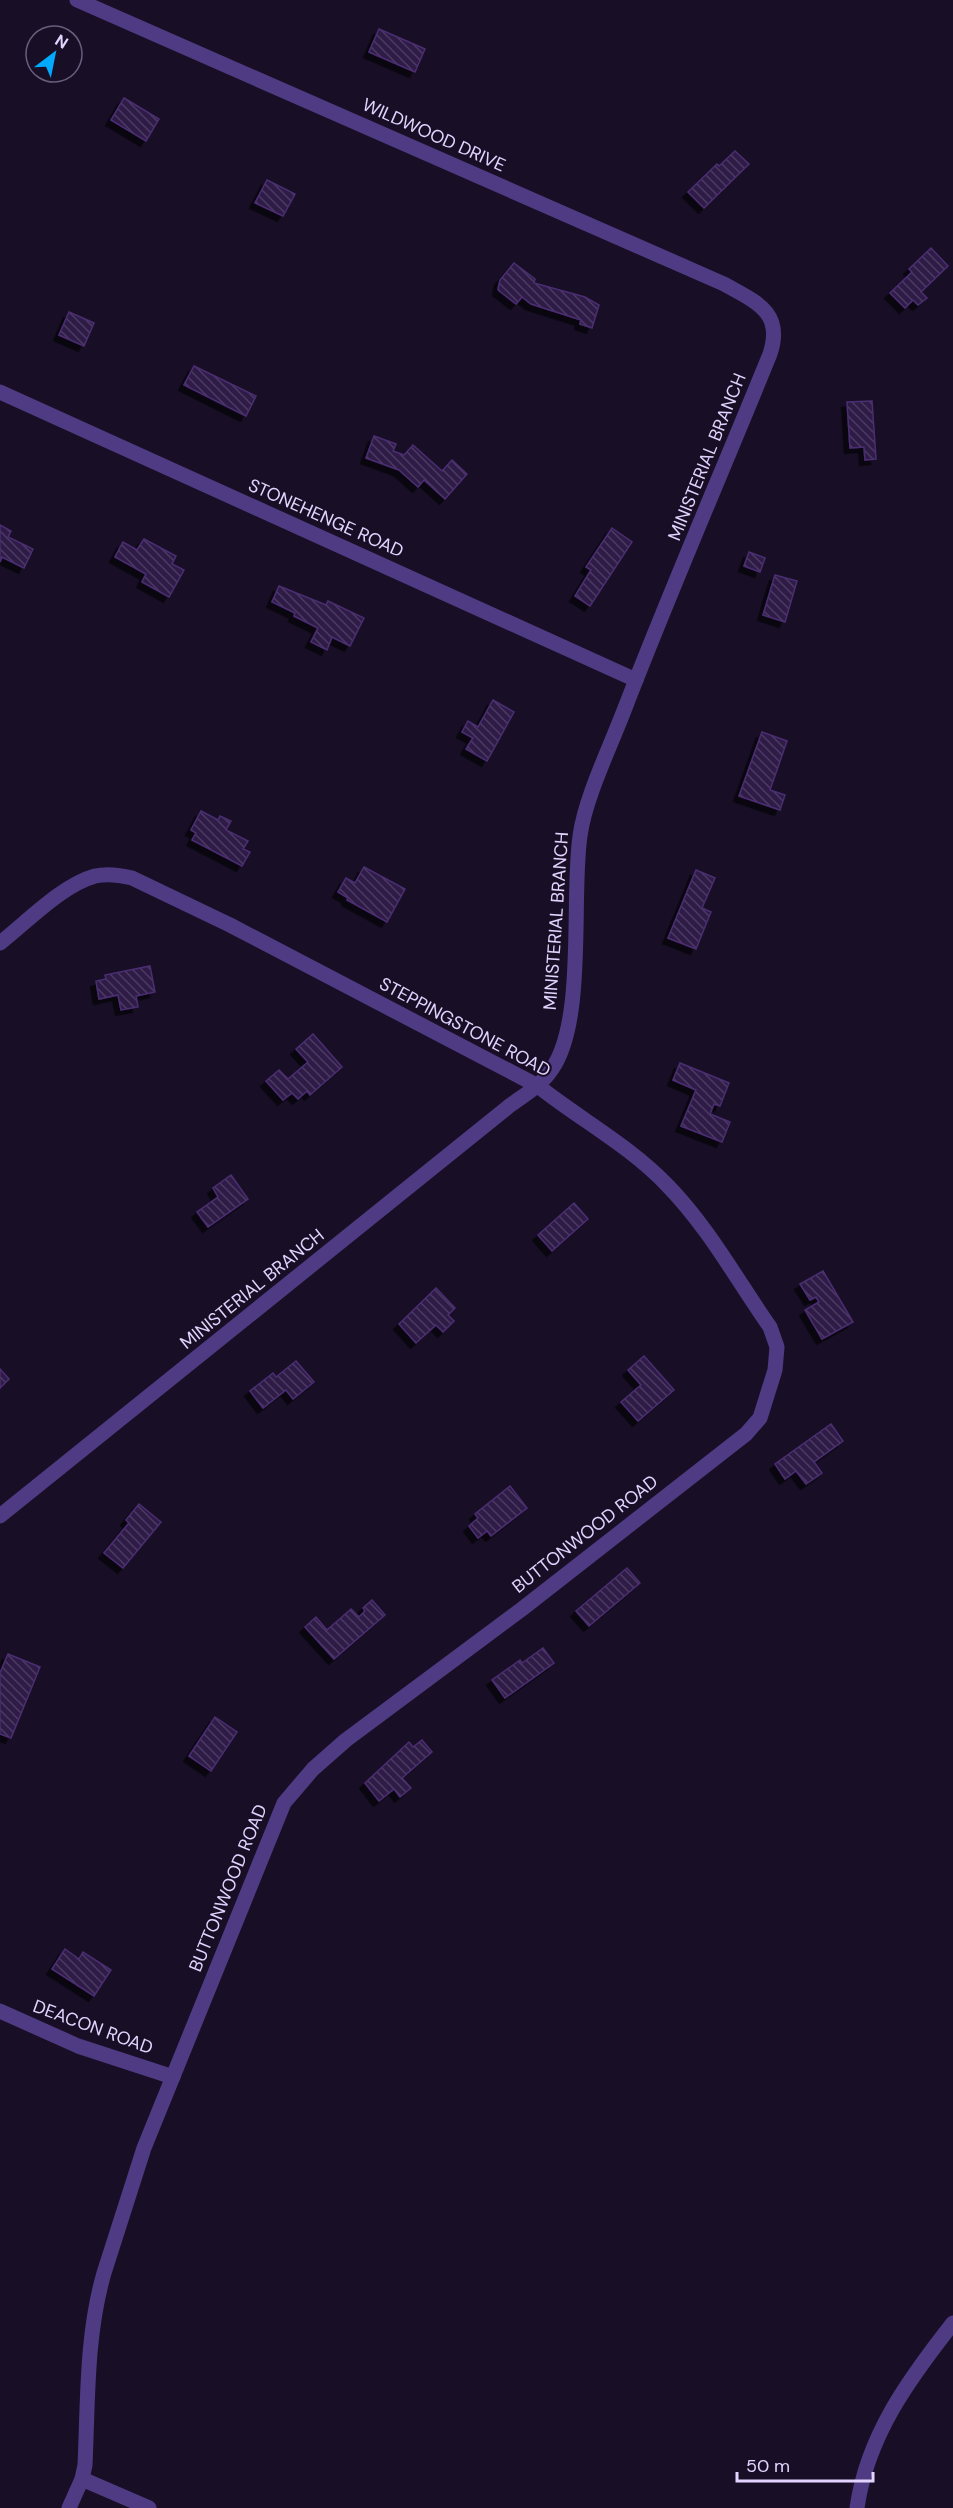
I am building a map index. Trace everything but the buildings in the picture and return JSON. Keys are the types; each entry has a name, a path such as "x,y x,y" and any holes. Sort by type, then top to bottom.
{"street":[{"name":"WILDWOOD DRIVE","path":"77,0 724,284 750,298 770,316"},
{"name":"MINISTERIAL BRANCH","path":"0,1516 508,1107 538,1086 554,1068 568,1024 573,980 578,854 583,819 636,680 770,354 775,330 770,316"},
{"name":"STONEHENGE ROAD","path":"0,392 636,680"},
{"name":"STEPPINGSTONE ROAD","path":"0,943 75,885 95,876 115,874 151,885 538,1086 572,1113 637,1157 683,1203 775,1337 778,1358 771,1383"},
{"name":"BUTTONWOOD ROAD","path":"69,2508 82,2479 85,2465 92,2339 98,2294 144,2148 284,1803 313,1769 346,1740 522,1609 746,1434 760,1418 771,1383"},
{"name":"DEACON ROAD","path":"0,2011 78,2046 172,2077"},
{"path":"856,2508 865,2467 887,2416 916,2370 953,2323"},
{"path":"82,2479 149,2508"}]}
